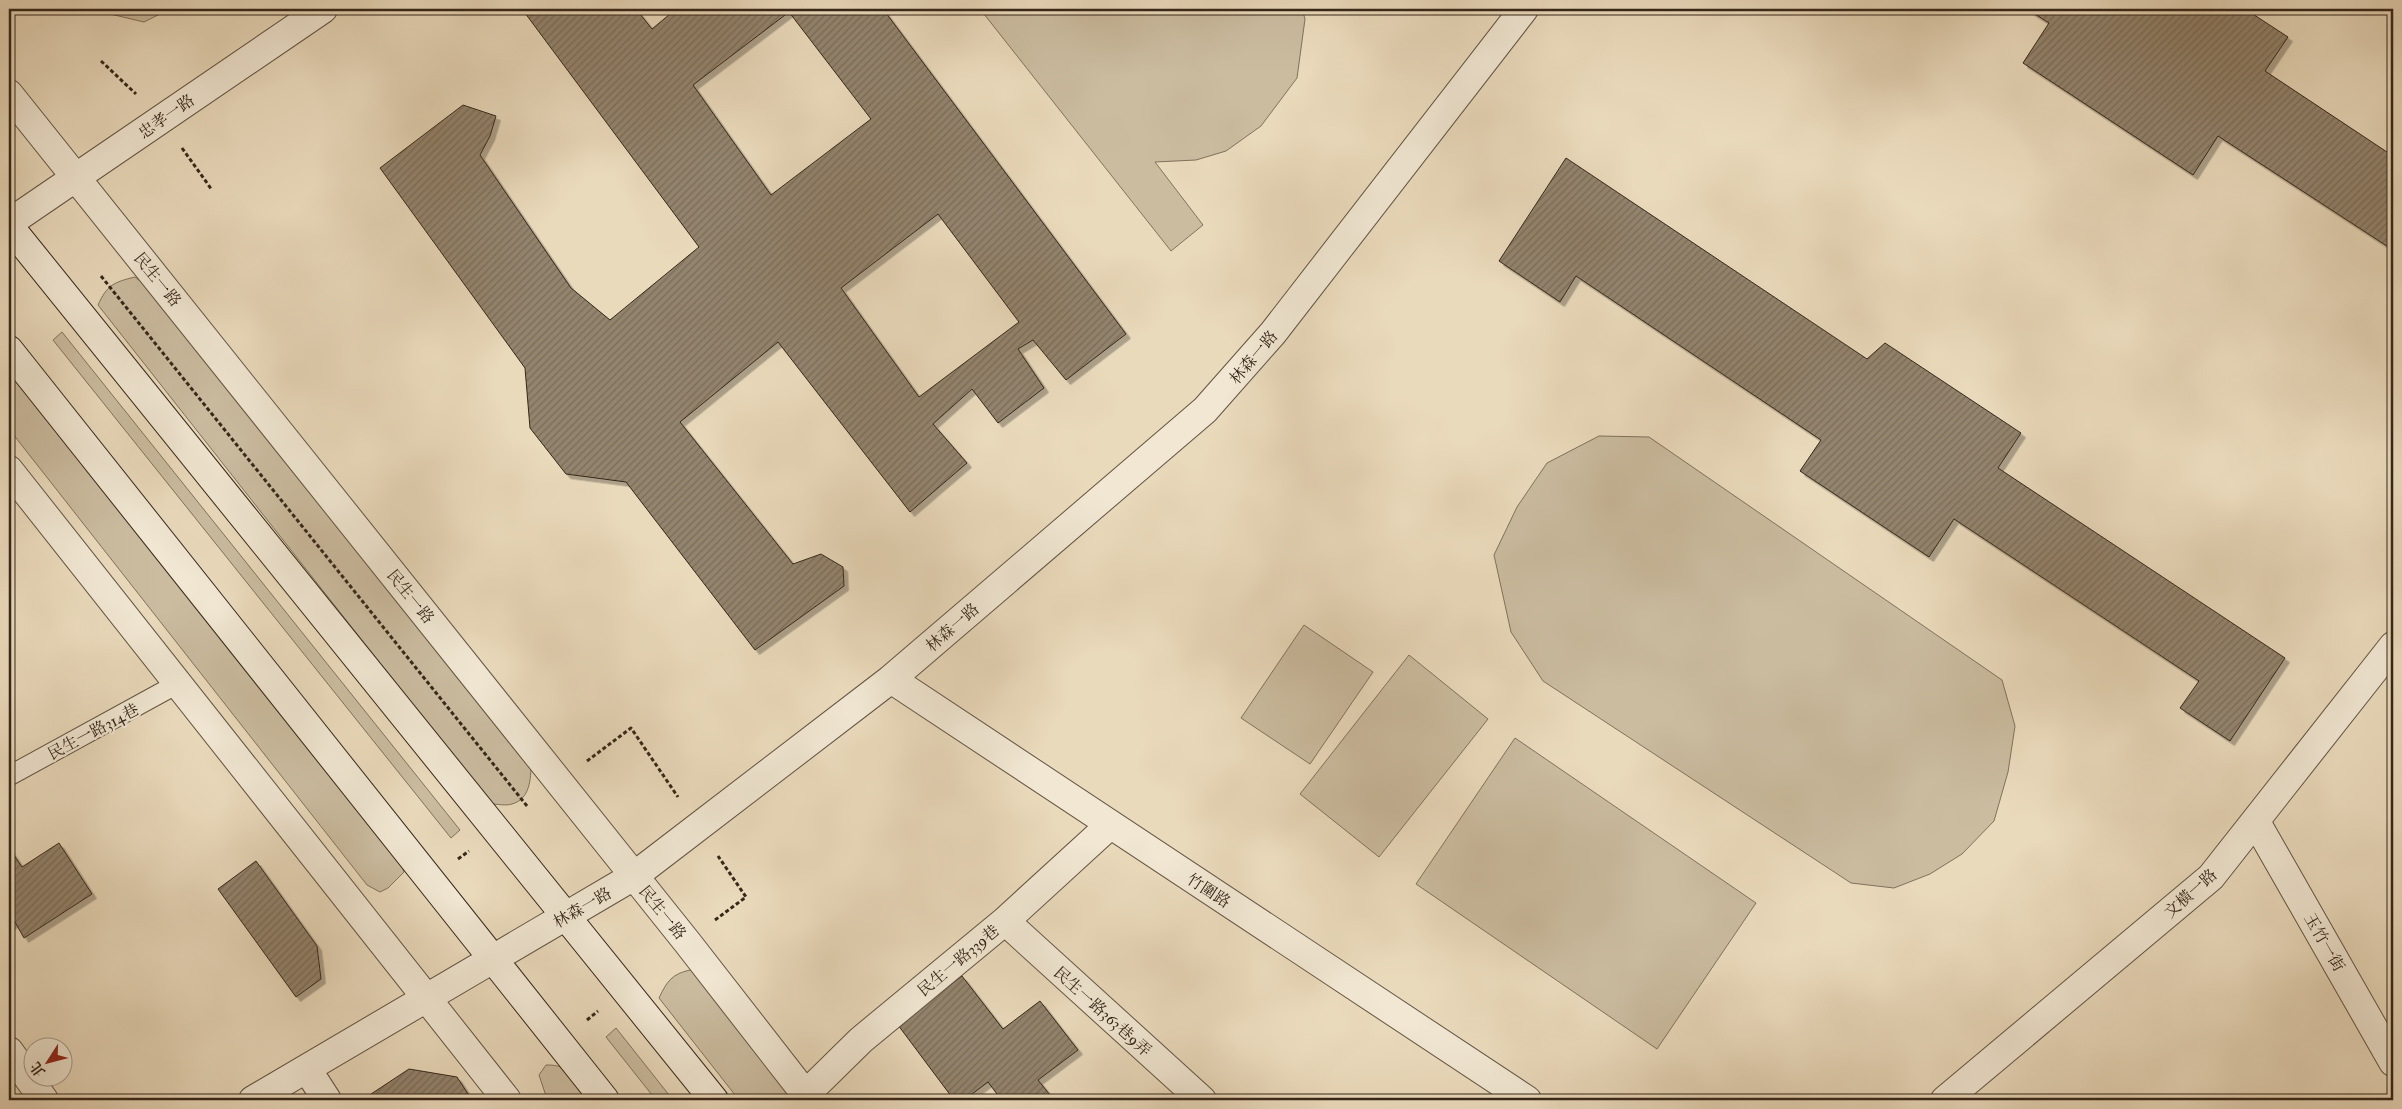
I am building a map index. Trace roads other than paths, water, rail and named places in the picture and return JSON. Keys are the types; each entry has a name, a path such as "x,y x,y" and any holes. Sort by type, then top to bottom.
{"street":[{"name":"忠孝一路","path":"9,224 323,9"},
{"name":"林森一路","path":"253,1100 634,876 891,679 1214,402 1279,325 1524,9"},
{"name":"民生一路","path":"9,94 634,876 808,1098"},
{"path":"9,224 714,1100"},
{"path":"9,350 605,1100"},
{"path":"9,470 507,1100"},
{"name":"文橫一路","path":"1945,1100 2211,877 2389,662"},
{"name":"竹圍路","path":"891,679 1518,1098"},
{"name":"玉竹一街","path":"2256,822 2393,1062"},
{"name":"民生一路339巷","path":"808,1098 861,1040 1005,921 1110,825"},
{"name":"民生一路363巷9弄","path":"1005,921 1202,1100"},
{"path":"9,1050 44,1100"},
{"path":"307,1069 328,1100"}],"lane":[{"name":"民生一路314巷","path":"9,776 177,684"}]}
